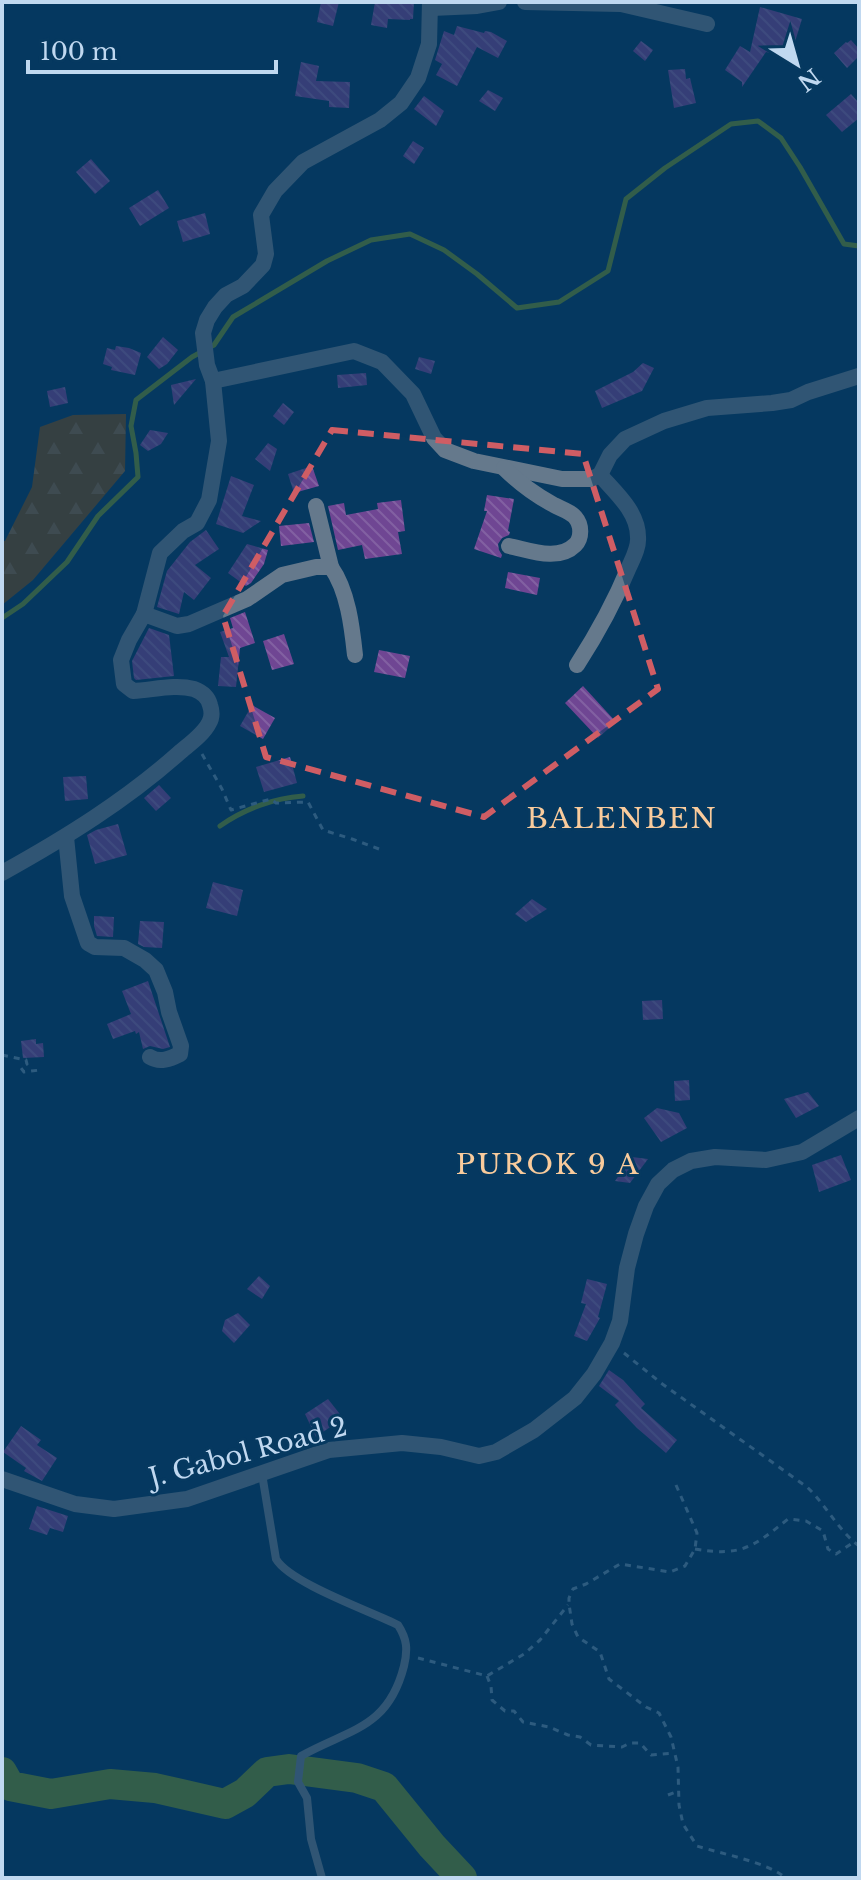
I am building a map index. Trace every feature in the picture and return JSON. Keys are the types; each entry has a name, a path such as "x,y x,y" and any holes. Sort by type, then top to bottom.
{"street":[{"path":"2,873 66,837 139,788 209,724 210,702 203,693 173,687 133,691 124,684 121,670 124,650 144,614 160,553 183,531 197,523 209,500 219,441 203,333 207,320 226,295 243,286 263,265 266,254 261,215 275,191 303,162 380,120 401,103 418,78 429,44 430,5 477,6 499,2"},
{"path":"525,2 621,4 707,24"},
{"path":"210,373 354,351 369,355 382,362 413,394 434,438 445,450 474,461 562,479 591,479 600,475 610,455 625,439 664,421 707,408 791,400 859,376"},
{"path":"504,468 527,489 578,519 581,529 578,542 563,552 546,554 509,546"},
{"path":"577,665 599,631 624,581 639,538 629,509 600,475"},
{"path":"316,506 331,567 344,598 355,655"},
{"path":"144,614 177,626 189,624 247,599 282,575 316,567 331,567"},
{"path":"66,837 72,896 88,943 95,947 124,948 145,960 156,970 165,992 181,1046 180,1054 156,1061 150,1057"},
{"name":"J. Gabol Road 2","path":"2,1479 75,1504 114,1509 187,1499 329,1450 402,1443 441,1447 479,1456 496,1452 534,1430 575,1398 594,1374 612,1343 620,1321 627,1268 646,1206 658,1184 673,1170 691,1161 715,1157 766,1160 802,1152 859,1118"}],"lane":[{"path":"262,1474 276,1559 280,1566 302,1581 398,1625 406,1638 407,1654 397,1685 382,1712 364,1725 301,1756 298,1782 307,1798 311,1839 322,1878"}],"path":[{"path":"192,742 208,764 231,810 271,799 276,803 308,802 323,830 379,849"},
{"path":"2,1055 26,1060 27,1064 21,1068 24,1072 40,1070"},
{"path":"612,1343 661,1383 807,1487 859,1546"},
{"path":"676,1485 697,1533 695,1549 685,1566 670,1572 620,1564 573,1589 569,1598 572,1624 578,1637 600,1652 609,1679 659,1713 671,1737 678,1767 683,1824 697,1846 753,1862 785,1878"},
{"path":"695,1549 734,1551 759,1543 788,1519 806,1521 823,1531 828,1549 836,1554 854,1542"},
{"path":"407,1654 487,1676 532,1647 569,1604"},
{"path":"487,1676 492,1700 505,1711 514,1711 523,1722 580,1737 591,1745 622,1747 640,1743 651,1755 674,1753"},
{"path":"668,1795 678,1791"}],"highlighted area":[{"path":"332,430 583,454 658,689 484,817 266,757 223,616"}],"green space":[{"path":"126,414 125,471 33,580 2,605 2,541 5,541 32,487 40,427 73,415"}],"building":[{"path":"321,2 339,2 333,26 317,22"},
{"path":"375,2 414,2 413,19 388,19 387,28 371,25"},
{"path":"760,7 802,19 790,58 766,52 742,87 742,82 725,70 740,46 750,52"},
{"path":"457,26 491,32 507,41 498,58 477,47 457,86 436,75 442,64 435,60 444,31 454,35"},
{"path":"851,40 859,49 859,56 847,68 834,53"},
{"path":"641,41 653,50 645,61 633,51"},
{"path":"301,62 319,66 316,81 350,82 349,108 329,107 329,101 295,96"},
{"path":"685,69 696,103 674,108 668,70"},
{"path":"488,90 503,98 495,111 479,101"},
{"path":"851,94 859,103 859,118 842,132 826,115"},
{"path":"424,96 444,111 436,126 414,109"},
{"path":"413,141 424,148 414,164 403,156"},
{"path":"91,159 110,181 95,194 76,172"},
{"path":"158,190 169,208 140,226 129,208"},
{"path":"205,213 210,234 183,242 177,221"},
{"path":"163,337 178,350 159,369 147,357"},
{"path":"116,346 141,353 135,375 111,370 112,367 103,364 107,348 115,350"},
{"path":"419,357 435,361 431,374 415,369"},
{"path":"643,363 654,368 642,391 602,408 595,391 633,372"},
{"path":"366,373 367,385 338,388 337,375"},
{"path":"196,379 174,405 171,385"},
{"path":"65,387 68,403 50,407 47,391"},
{"path":"283,403 294,412 284,425 273,416"},
{"path":"150,430 168,433 161,444 148,451 140,445"},
{"path":"268,443 277,449 270,471 255,459"},
{"path":"312,466 319,486 294,493 288,474"},
{"path":"231,476 254,485 242,516 261,521 243,533 216,524"},
{"path":"487,495 514,499 509,535 498,544 501,558 474,549 487,511 484,511"},
{"path":"401,500 405,531 398,532 402,554 365,559 362,545 338,550 328,506 344,503 346,515 378,509 377,503"},
{"path":"309,523 314,542 281,546 279,526"},
{"path":"206,530 219,549 195,565 211,578 194,600 184,592 179,614 157,607 167,571 190,542"},
{"path":"247,544 268,550 264,564 246,586 228,573"},
{"path":"508,572 540,578 537,595 505,588"},
{"path":"245,612 255,643 240,648 236,687 218,686 221,657 229,657 220,632 233,628 230,618"},
{"path":"149,628 169,635 174,676 134,678 132,661"},
{"path":"284,634 294,664 272,670 263,641"},
{"path":"379,650 410,656 405,678 374,672"},
{"path":"583,686 616,722 598,738 565,703"},
{"path":"252,705 275,718 263,739 240,726"},
{"path":"290,757 297,783 264,792 256,767"},
{"path":"86,776 88,799 65,801 63,777"},
{"path":"159,785 171,798 156,811 144,798"},
{"path":"118,824 127,855 95,864 87,835"},
{"path":"213,882 243,890 237,916 206,908"},
{"path":"532,899 547,909 526,922 515,914"},
{"path":"94,916 114,917 113,937 97,936"},
{"path":"140,921 164,922 162,948 138,944"},
{"path":"148,981 170,1047 163,1049 150,1046 143,1049 139,1032 136,1034 135,1031 113,1039 107,1024 131,1014 122,991"},
{"path":"662,1000 663,1019 643,1020 642,1001"},
{"path":"36,1039 36,1044 43,1043 44,1057 23,1058 21,1041"},
{"path":"689,1080 690,1100 675,1101 674,1081"},
{"path":"808,1092 819,1106 796,1118 784,1099"},
{"path":"657,1108 679,1113 687,1128 661,1142 644,1118"},
{"path":"841,1155 851,1180 819,1192 812,1165"},
{"path":"632,1157 648,1159 630,1183 615,1181"},
{"path":"259,1276 270,1286 262,1299 247,1289"},
{"path":"587,1279 607,1284 600,1318 587,1341 574,1336 586,1304 581,1303"},
{"path":"238,1313 250,1325 234,1343 222,1331 225,1320"},
{"path":"609,1370 645,1404 641,1408 677,1440 666,1453 615,1405 619,1401 599,1386"},
{"path":"328,1399 343,1418 316,1437 305,1414"},
{"path":"21,1426 41,1440 37,1445 57,1458 42,1481 24,1471 26,1468 3,1452"},
{"path":"37,1506 68,1516 63,1532 50,1528 47,1535 29,1529"}],"waterway":[{"path":"2,618 23,604 67,562 98,516 138,477 131,426 136,400 192,357 214,345 233,317 327,261 371,240 410,234 444,250 517,308 559,302 608,271 626,199 665,168 731,124 758,121 781,138 844,244 859,246"},
{"path":"220,826 260,805 303,796"},
{"path":"2,1772 10,1786 51,1794 110,1784 155,1788 225,1804 245,1793 267,1772 289,1769 357,1778 384,1787 462,1878"}],"district":[{"name":"BALENBEN","path":"622,818"},
{"name":"PUROK 9 A","path":"548,1164"}]}
